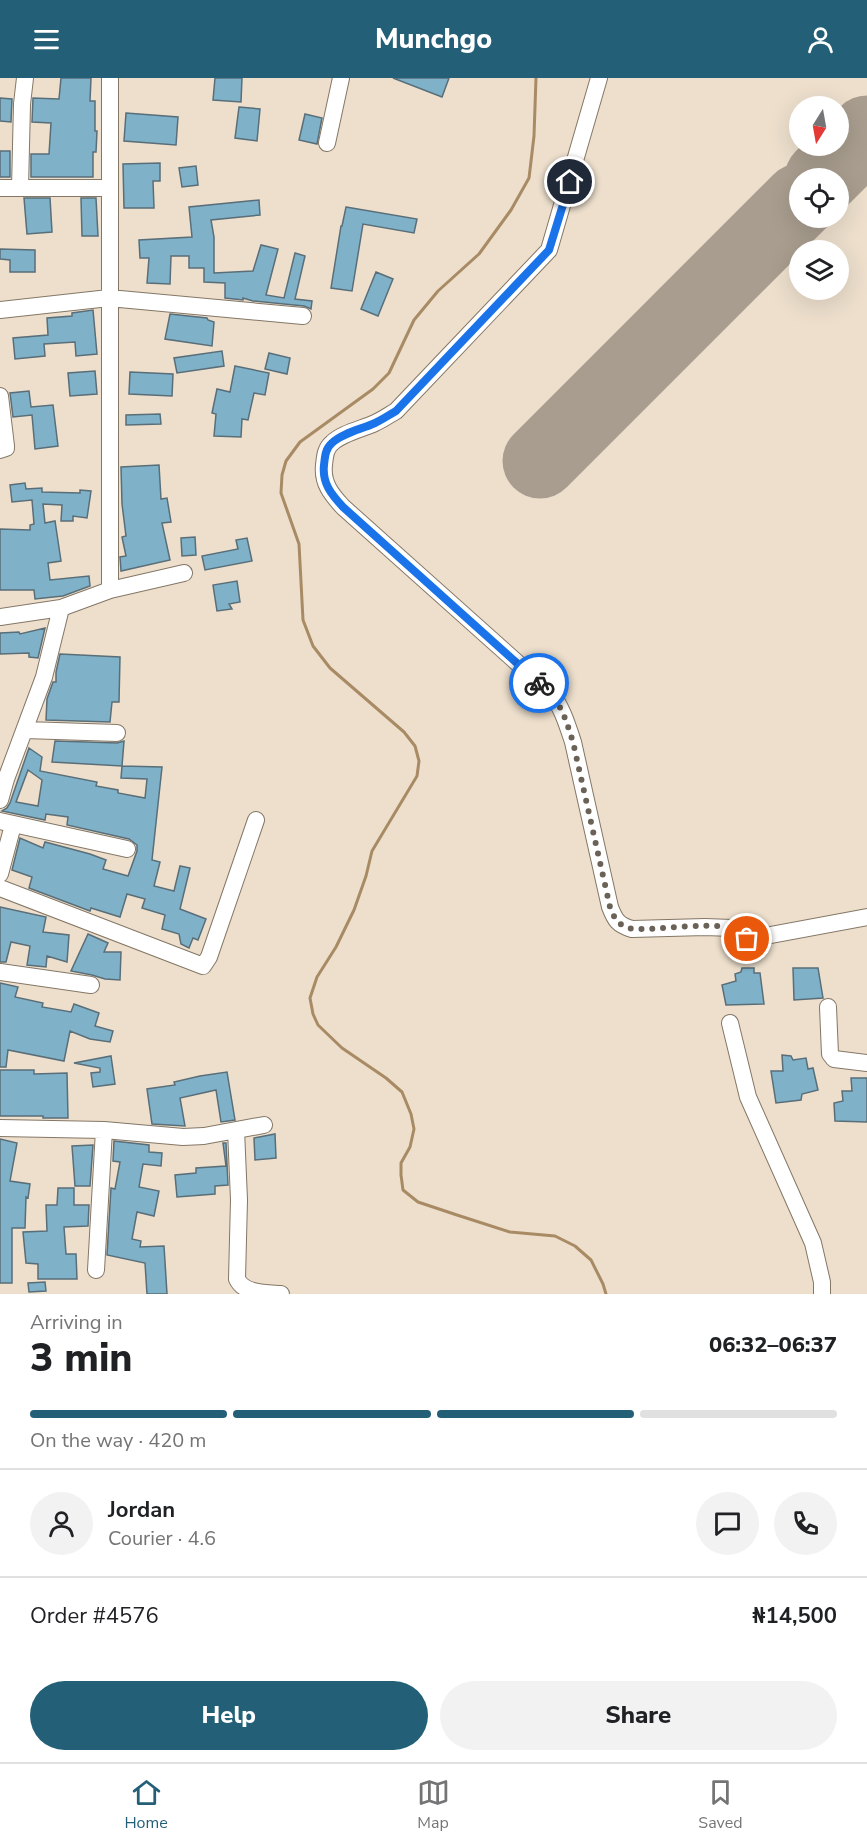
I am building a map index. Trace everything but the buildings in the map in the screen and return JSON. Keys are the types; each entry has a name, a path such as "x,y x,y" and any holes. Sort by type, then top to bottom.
{"street":[{"path":"20,188 22,104 25,78"},
{"path":"110,78 110,590"},
{"path":"327,143 341,78"},
{"path":"599,78 549,250 396,411 331,444 325,454 326,484 343,507 542,685 558,702 573,742 610,907 616,921 622,926 632,929 732,928 743,933 742,940 867,917"},
{"path":"0,188 110,188"},
{"path":"0,310 109,298 303,316"},
{"path":"0,396 6,446 0,450"},
{"path":"0,617 61,608 110,590 184,573"},
{"path":"0,801 44,677 61,608"},
{"path":"25,730 117,734"},
{"path":"0,888 203,966 209,957 256,820"},
{"path":"0,874 7,823 127,849"},
{"path":"0,972 91,985"},
{"path":"828,1007 830,1054 834,1059 867,1063"},
{"path":"730,1023 748,1097 813,1243 822,1282 822,1294"},
{"path":"0,1128 104,1130 183,1137 204,1136 264,1125"},
{"path":"96,1270 104,1130"},
{"path":"236,1130 239,1200 237,1280 244,1289 250,1292 281,1294"}],"waterway":[{"path":"536,78 534,136 529,178 511,210 479,254 438,291 414,320 389,373 373,389 300,442 286,461 282,475 281,493 299,544 303,620 313,646 330,668 404,732 415,746 419,761 417,776 372,851 354,910 336,947 317,977 310,998 318,1025 342,1048 386,1078 402,1092 414,1129 410,1147 401,1163 403,1190 418,1202 457,1215 510,1232 555,1236 575,1246 591,1260 606,1294"}],"runway":[{"path":"832,168 867,133"},
{"path":"540,461 789,212"}],"way so far":[{"path":"539,683 558,702 573,742 610,907 616,921 622,926 643,930 732,928 743,933 747,939"}],"route":[{"path":"539,683 343,507 326,484 323,470 325,454 331,444 396,411 549,250 570,182"}]}
